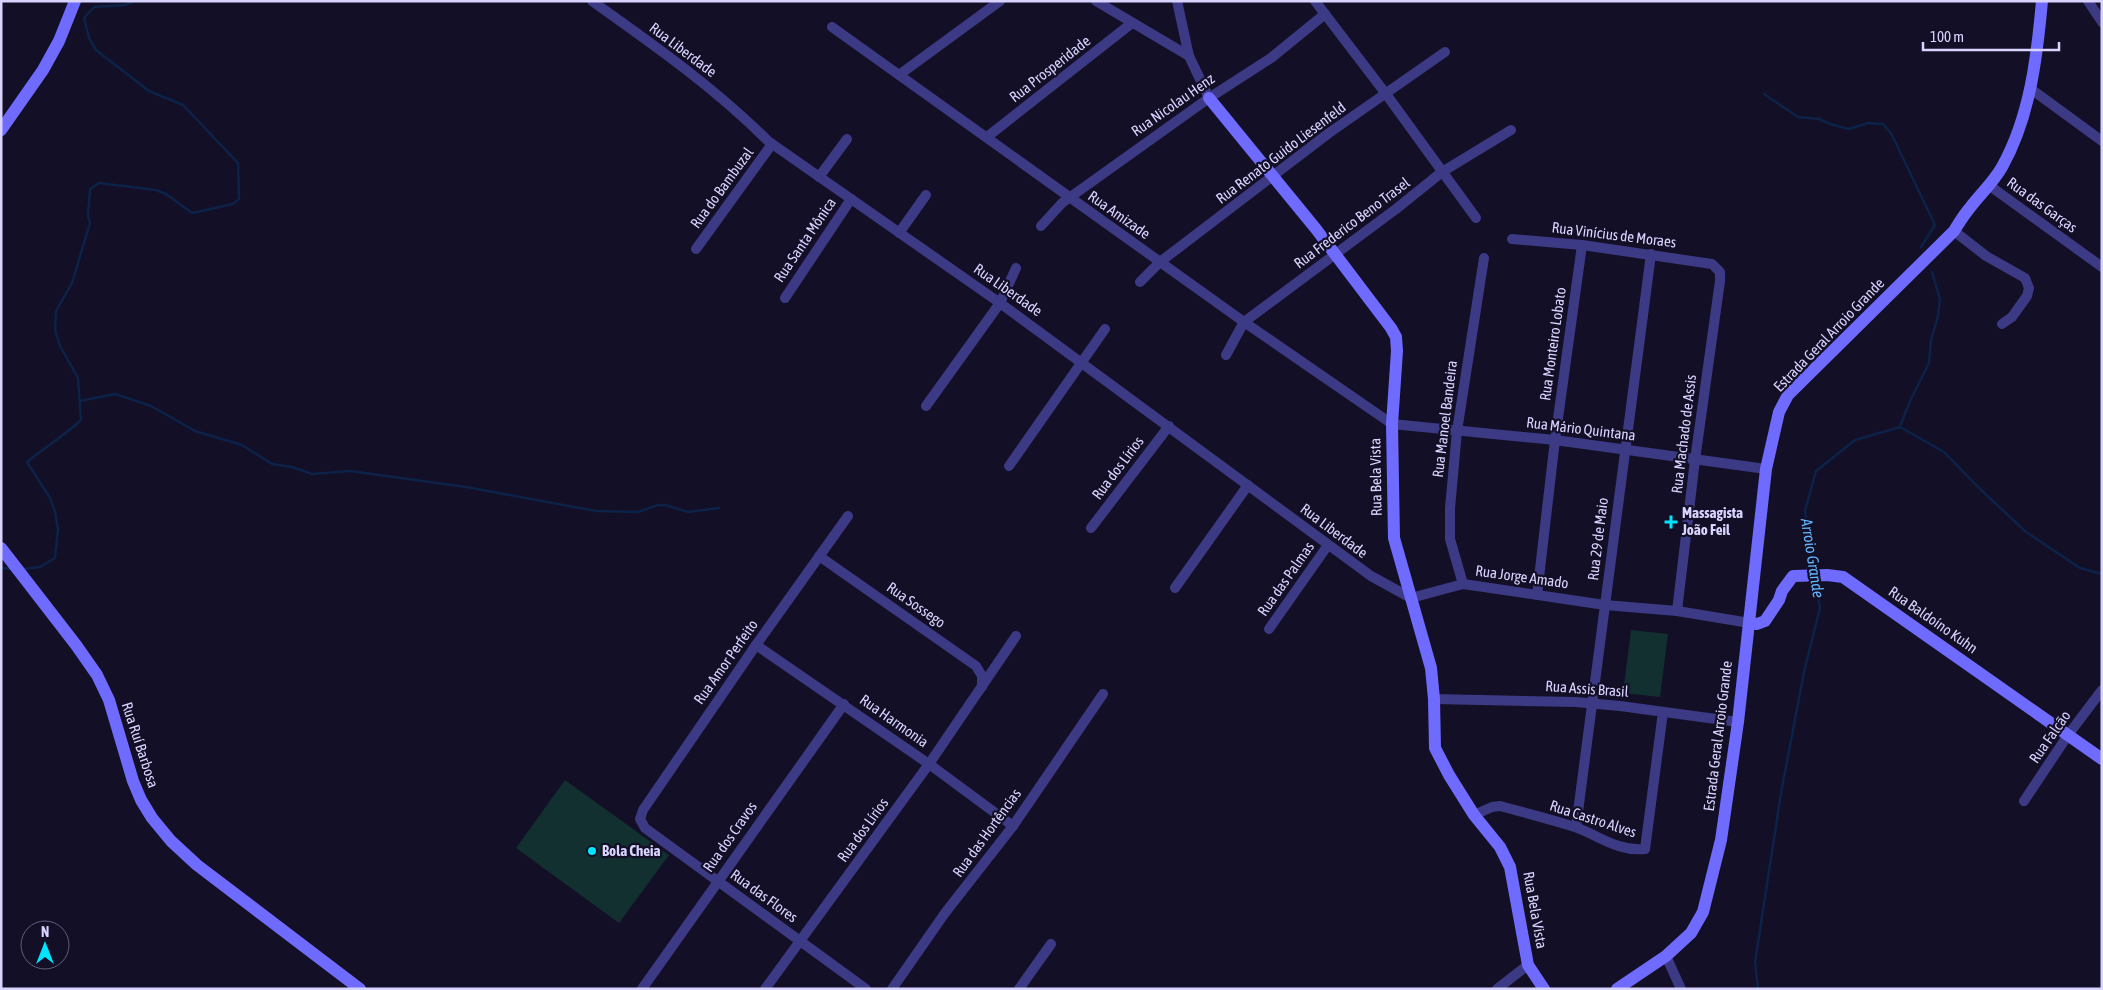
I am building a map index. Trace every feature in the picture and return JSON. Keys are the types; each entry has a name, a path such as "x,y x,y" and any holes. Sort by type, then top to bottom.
{"main road":[{"path":"1,130 43,70 59,41 75,1"},
{"name":"Estrada Geral Arroio Grande","path":"1617,989 1666,956 1691,933 1703,912 1721,840 1738,722 1766,469 1779,412 1788,395 1954,231 1969,208 1990,186 2010,148 2031,89 2042,1"},
{"name":"Rua Bela Vista","path":"1209,98 1335,255 1391,328 1396,338 1397,351 1392,424 1394,538 1431,668 1435,748 1474,815 1500,847 1510,867 1528,965 1544,989"},
{"name":"Rua Ruí Barbosa","path":"1,539 31,587 76,645 96,675 109,700 133,781 141,800 152,818 170,840 197,865 360,989"},
{"name":"Rua Ruí Barbosa","path":"1,548 13,561"},
{"name":"Rua Baldoíno Kuhn","path":"1750,623 1757,624 1765,621 1793,576 1827,575 1843,577 2102,759"}],"street":[{"name":"Rua Liberdade","path":"592,1 677,62 736,110 772,144 1083,362 1371,576 1411,598"},
{"path":"899,75 1000,1"},
{"path":"1096,1 1189,56"},
{"name":"Rua Bela Vista","path":"1177,1 1189,56 1209,98"},
{"path":"1315,1 1386,94 1476,218"},
{"path":"2088,1 2102,22"},
{"name":"Rua Nicolau Henz","path":"1041,226 1062,203 1209,98 1271,58 1325,14"},
{"name":"Rua Prosperidade","path":"987,137 1132,23"},
{"name":"Rua Amizade","path":"832,27 1069,198 1392,424"},
{"name":"Rua Renato Guido Liesenfeld","path":"1140,282 1160,262 1274,177 1329,133 1445,52"},
{"path":"2031,89 2102,140"},
{"name":"Rua Frederico Beno Trasel","path":"1226,354 1244,322 1335,255 1442,172 1511,130"},
{"path":"819,176 847,139"},
{"name":"Rua do Bambuzal","path":"696,249 772,144"},
{"name":"Rua das Garças","path":"1990,186 2102,267"},
{"path":"900,233 926,195"},
{"name":"Rua Santa Mônica","path":"785,298 851,199"},
{"path":"1954,231 1986,256 2025,278 2029,288 2027,296 2012,317 2002,324"},
{"name":"Rua Vinícius de Moraes","path":"1512,239 1582,245 1712,264"},
{"name":"Rua Monteiro Lobato","path":"1537,595 1555,440 1582,245"},
{"name":"Rua 29 de Maio","path":"1576,827 1651,254"},
{"name":"Rua Manoel Bandeira","path":"1463,584 1450,539 1450,508 1457,431 1484,258"},
{"name":"Rua Machado de Assis","path":"1677,611 1695,460 1720,281 1720,272 1712,264"},
{"path":"926,406 1000,303 1016,268"},
{"path":"1009,466 1105,329"},
{"name":"Rua Mário Quintana","path":"1392,424 1555,440 1766,469"},
{"name":"Rua dos Lírios","path":"1091,528 1169,426"},
{"path":"1176,588 1248,485"},
{"name":"Rua Amor Perfeito","path":"645,828 640,819 643,810 756,644 848,516"},
{"name":"Rua das Palmas","path":"1269,629 1328,545"},
{"name":"Rua Sossego","path":"819,556 976,666 982,676 982,687"},
{"name":"Rua Jorge Amado","path":"1411,598 1463,584 1604,605 1677,611 1750,623"},
{"name":"Rua dos Lírios","path":"765,989 929,764 1016,636"},
{"name":"Rua Harmonia","path":"756,644 929,764 1013,826"},
{"name":"Rua Falcão","path":"2024,801 2068,735 2102,690"},
{"name":"Rua das Hortências","path":"892,989 945,913 1013,826 1103,694"},
{"name":"Rua Assis Brasil","path":"1434,699 1593,703 1738,722"},
{"name":"Rua dos Cravos","path":"642,989 844,704"},
{"name":"Rua Castro Alves","path":"1474,815 1492,807 1500,806 1576,827 1606,842 1625,848 1645,849 1663,712"},
{"name":"Rua das Flores","path":"645,828 866,989"},
{"path":"1019,989 1051,944"},
{"path":"1666,956 1681,989"},
{"path":"1500,986 1528,965"},
{"path":"1500,986 1514,989"}],"green space":[{"path":"1631,630 1668,634 1660,697 1623,693"},
{"name":"Bola Cheia","path":"565,780 669,855 619,923 516,848"}],"waterway":[{"path":"23,569 40,567 55,558 58,530 50,498 27,462 81,420 78,378 60,346 55,330 56,311 72,283 90,223 88,216 90,189 99,183 156,190 166,194 192,213 233,204 239,199 238,163 183,105 149,91 96,50 89,38 84,18 94,7 125,5 134,1"},
{"path":"1764,94 1798,117 1819,119 1849,129 1868,123 1883,124 1891,133 1935,225 1921,247"},
{"path":"1900,426 1929,363 1931,340 1938,316 1940,299 1932,272"},
{"path":"80,401 115,394 151,406 195,431 242,445 272,464 292,467 312,474 350,471 466,487 596,511 638,512 658,505 665,505 688,512 719,508"},
{"name":"Arroio Grande","path":"1814,570 1805,511 1816,471 1855,440 1900,427 1944,452 2026,532 2080,568 2102,574"},
{"path":"1,568 13,569"},
{"name":"Arroio Grande","path":"1758,989 1755,962 1781,793 1804,672 1820,608 1815,578"}],"place":[{"name":"Massagista João Feil","path":"1671,522"},
{"name":"Bola Cheia","path":"592,851"}]}
